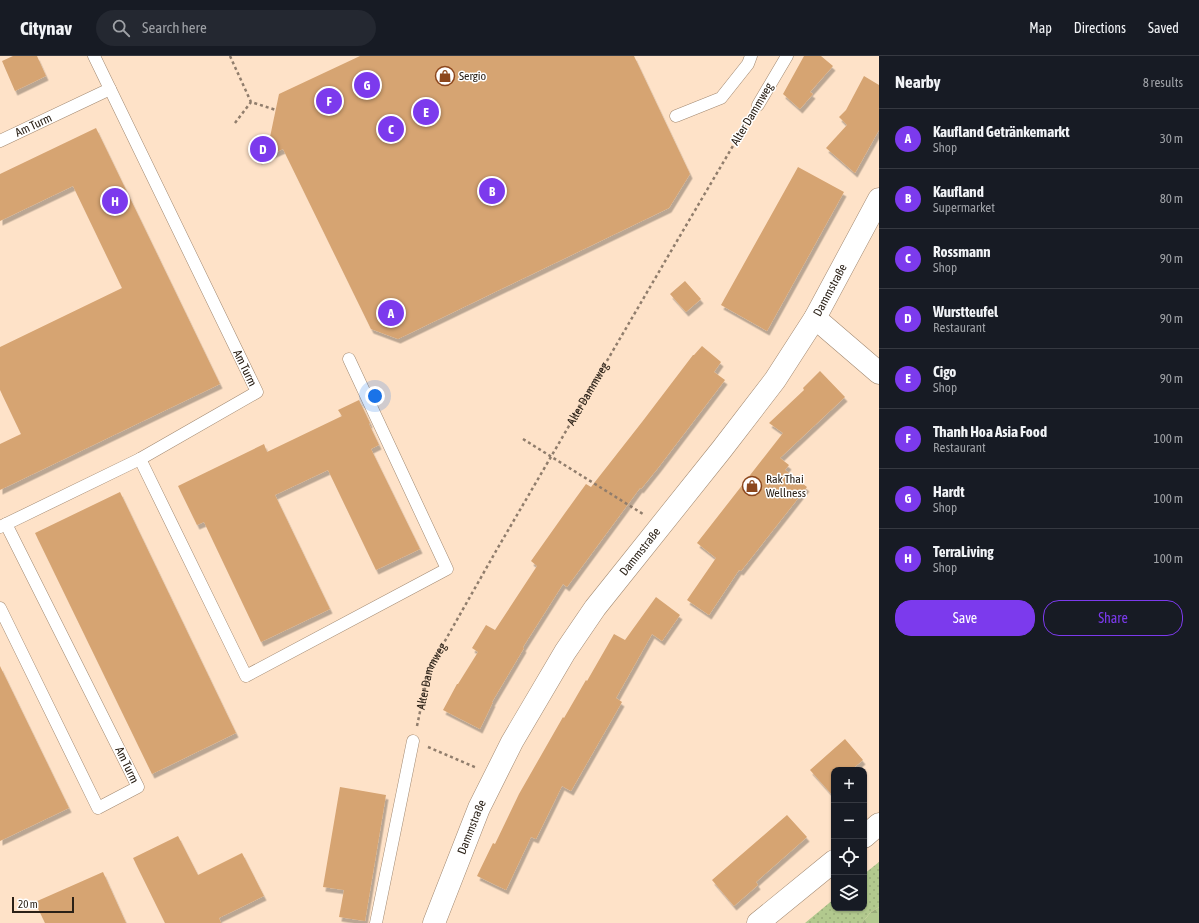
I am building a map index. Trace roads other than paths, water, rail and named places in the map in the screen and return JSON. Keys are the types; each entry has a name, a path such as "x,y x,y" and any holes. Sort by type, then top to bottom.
{"street":[{"name":"Dammstraße","path":"434,923 479,808 512,742 565,652 591,614 722,450 775,380 815,318 879,199"},
{"path":"815,318 879,374"},
{"path":"867,834 879,824"},
{"path":"758,923 831,863"}],"lane":[{"name":"Am Turm","path":"0,608 98,808 138,787 3,525 140,459 257,392 94,56"},
{"path":"676,116 721,98 748,64 752,56"},
{"name":"Alter Dammweg","path":"758,105 787,56"},
{"name":"Am Turm","path":"0,141 110,89"},
{"path":"140,459 246,676 447,569 349,359"},
{"path":"376,923 413,741"}],"place":[{"name":"Sergio","path":"445,76"},
{"name":"Hardt","path":"367,85"},
{"name":"Thanh Hoa Asia Food","path":"329,101"},
{"name":"Cigo","path":"426,112"},
{"name":"Rossmann","path":"391,129"},
{"name":"Wurstteufel","path":"263,149"},
{"name":"Kaufland","path":"492,191"},
{"name":"TerraLiving","path":"115,201"},
{"name":"Kaufland Getränkemarkt","path":"391,313"},
{"name":"Rak Thai Wellness","path":"752,486"}]}
